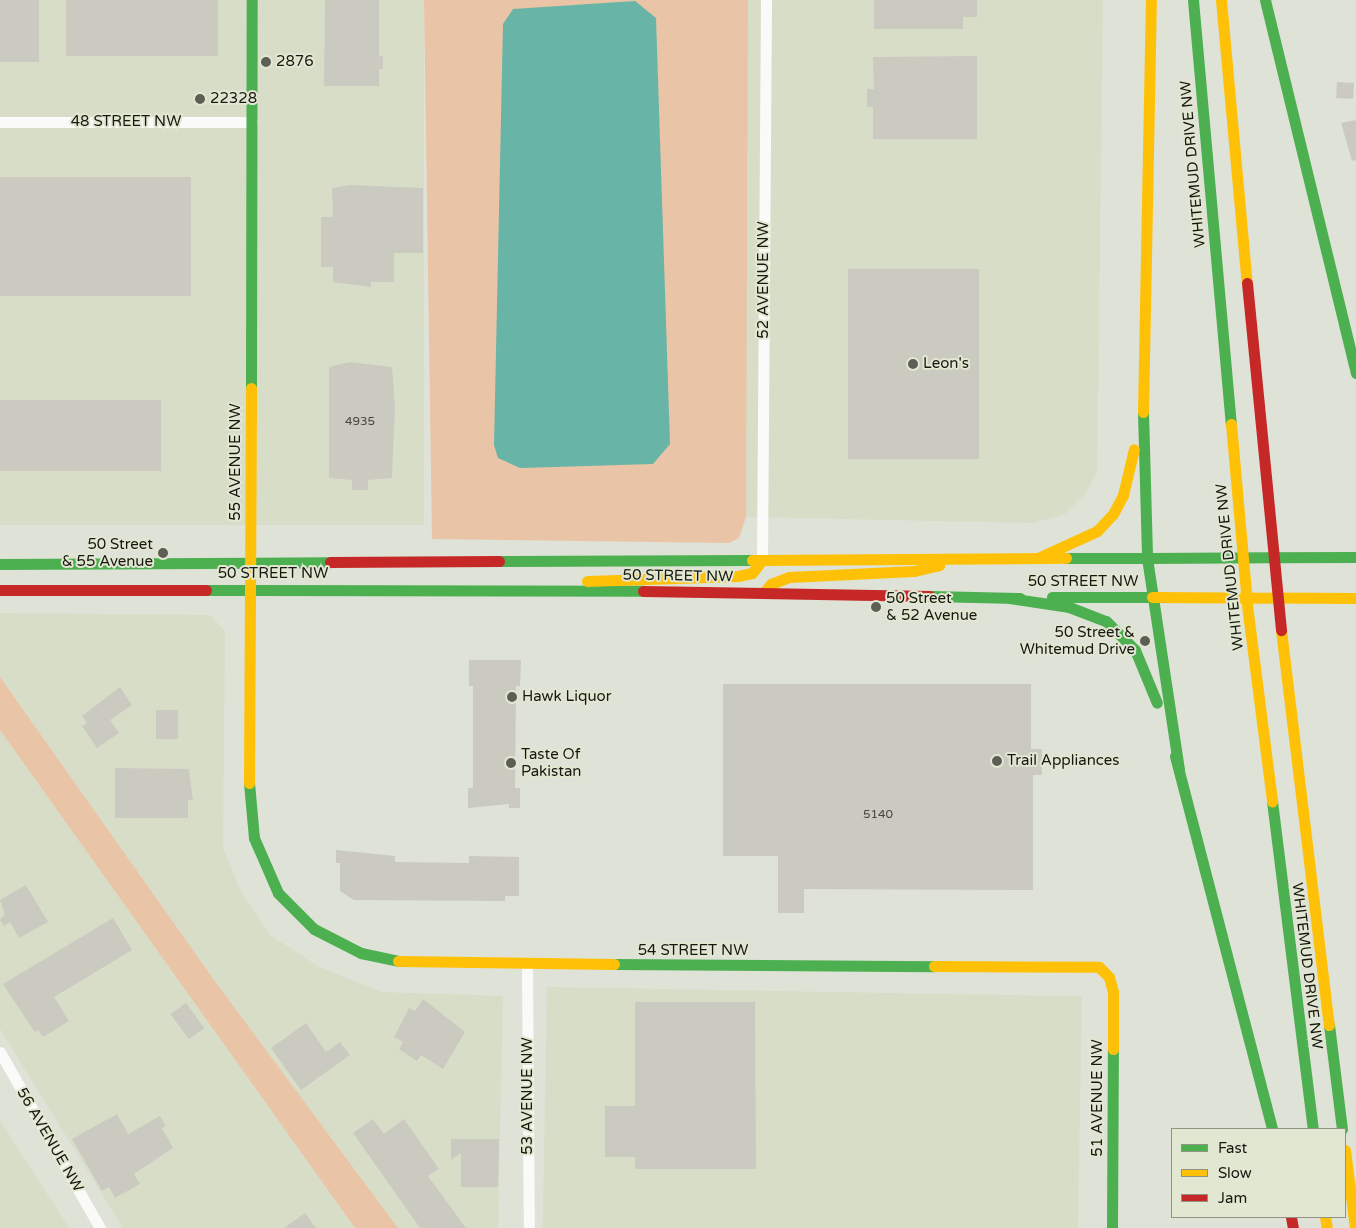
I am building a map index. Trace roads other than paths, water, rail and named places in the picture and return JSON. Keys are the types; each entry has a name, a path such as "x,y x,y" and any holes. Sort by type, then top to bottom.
{"main road":[{"name":"55 AVENUE NW","path":"252,0 249,804 254,838 278,893 295,913"},
{"path":"1152,0 1143,412 1147,558 1179,770"},
{"name":"WHITEMUD DRIVE NW","path":"1193,0 1248,613 1313,1128"},
{"name":"WHITEMUD DRIVE NW","path":"1221,0 1270,539 1342,1128"},
{"path":"1265,0 1356,373"},
{"path":"1350,346 1356,362"},
{"path":"1040,557 1098,531 1113,514 1123,496 1143,412"},
{"name":"50 STREET NW","path":"0,564 1040,557 1356,557"},
{"path":"764,592 770,584 789,577 914,571 968,558"},
{"path":"528,589 615,578 738,576 752,573 762,560"},
{"name":"50 STREET NW","path":"0,590 251,588 528,589 1009,598 1356,598"},
{"path":"1009,598 1069,607 1106,621 1119,632 1147,672 1179,770 1254,1048 1272,1128"},
{"name":"54 STREET NW","path":"295,913 314,929 370,957 416,963 527,965 1074,964 1103,971"},
{"name":"51 AVENUE NW","path":"1103,971 1113,992 1112,1228"},
{"path":"1346,1158 1355,1228"}],"street":[{"name":"52 AVENUE NW","path":"762,560 766,0"},
{"name":"48 STREET NW","path":"0,122 252,122"},
{"name":"53 AVENUE NW","path":"527,965 528,1228"},
{"name":"56 AVENUE NW","path":"0,1052 100,1228"}],"water":[{"path":"635,1 656,18 670,444 653,464 520,468 498,458 494,445 503,24 513,9"}],"place":[{"name":"2876","path":"266,62"},
{"name":"22328","path":"200,99"},
{"name":"Leon's","path":"913,364"},
{"name":"50 Street & 55 Avenue","path":"163,553"},
{"name":"50 Street & 52 Avenue","path":"876,607"},
{"name":"50 Street & Whitemud Drive","path":"1145,641"},
{"name":"Hawk Liquor","path":"512,697"},
{"name":"Trail Appliances","path":"997,761"},
{"name":"Taste Of Pakistan","path":"511,763"}]}
